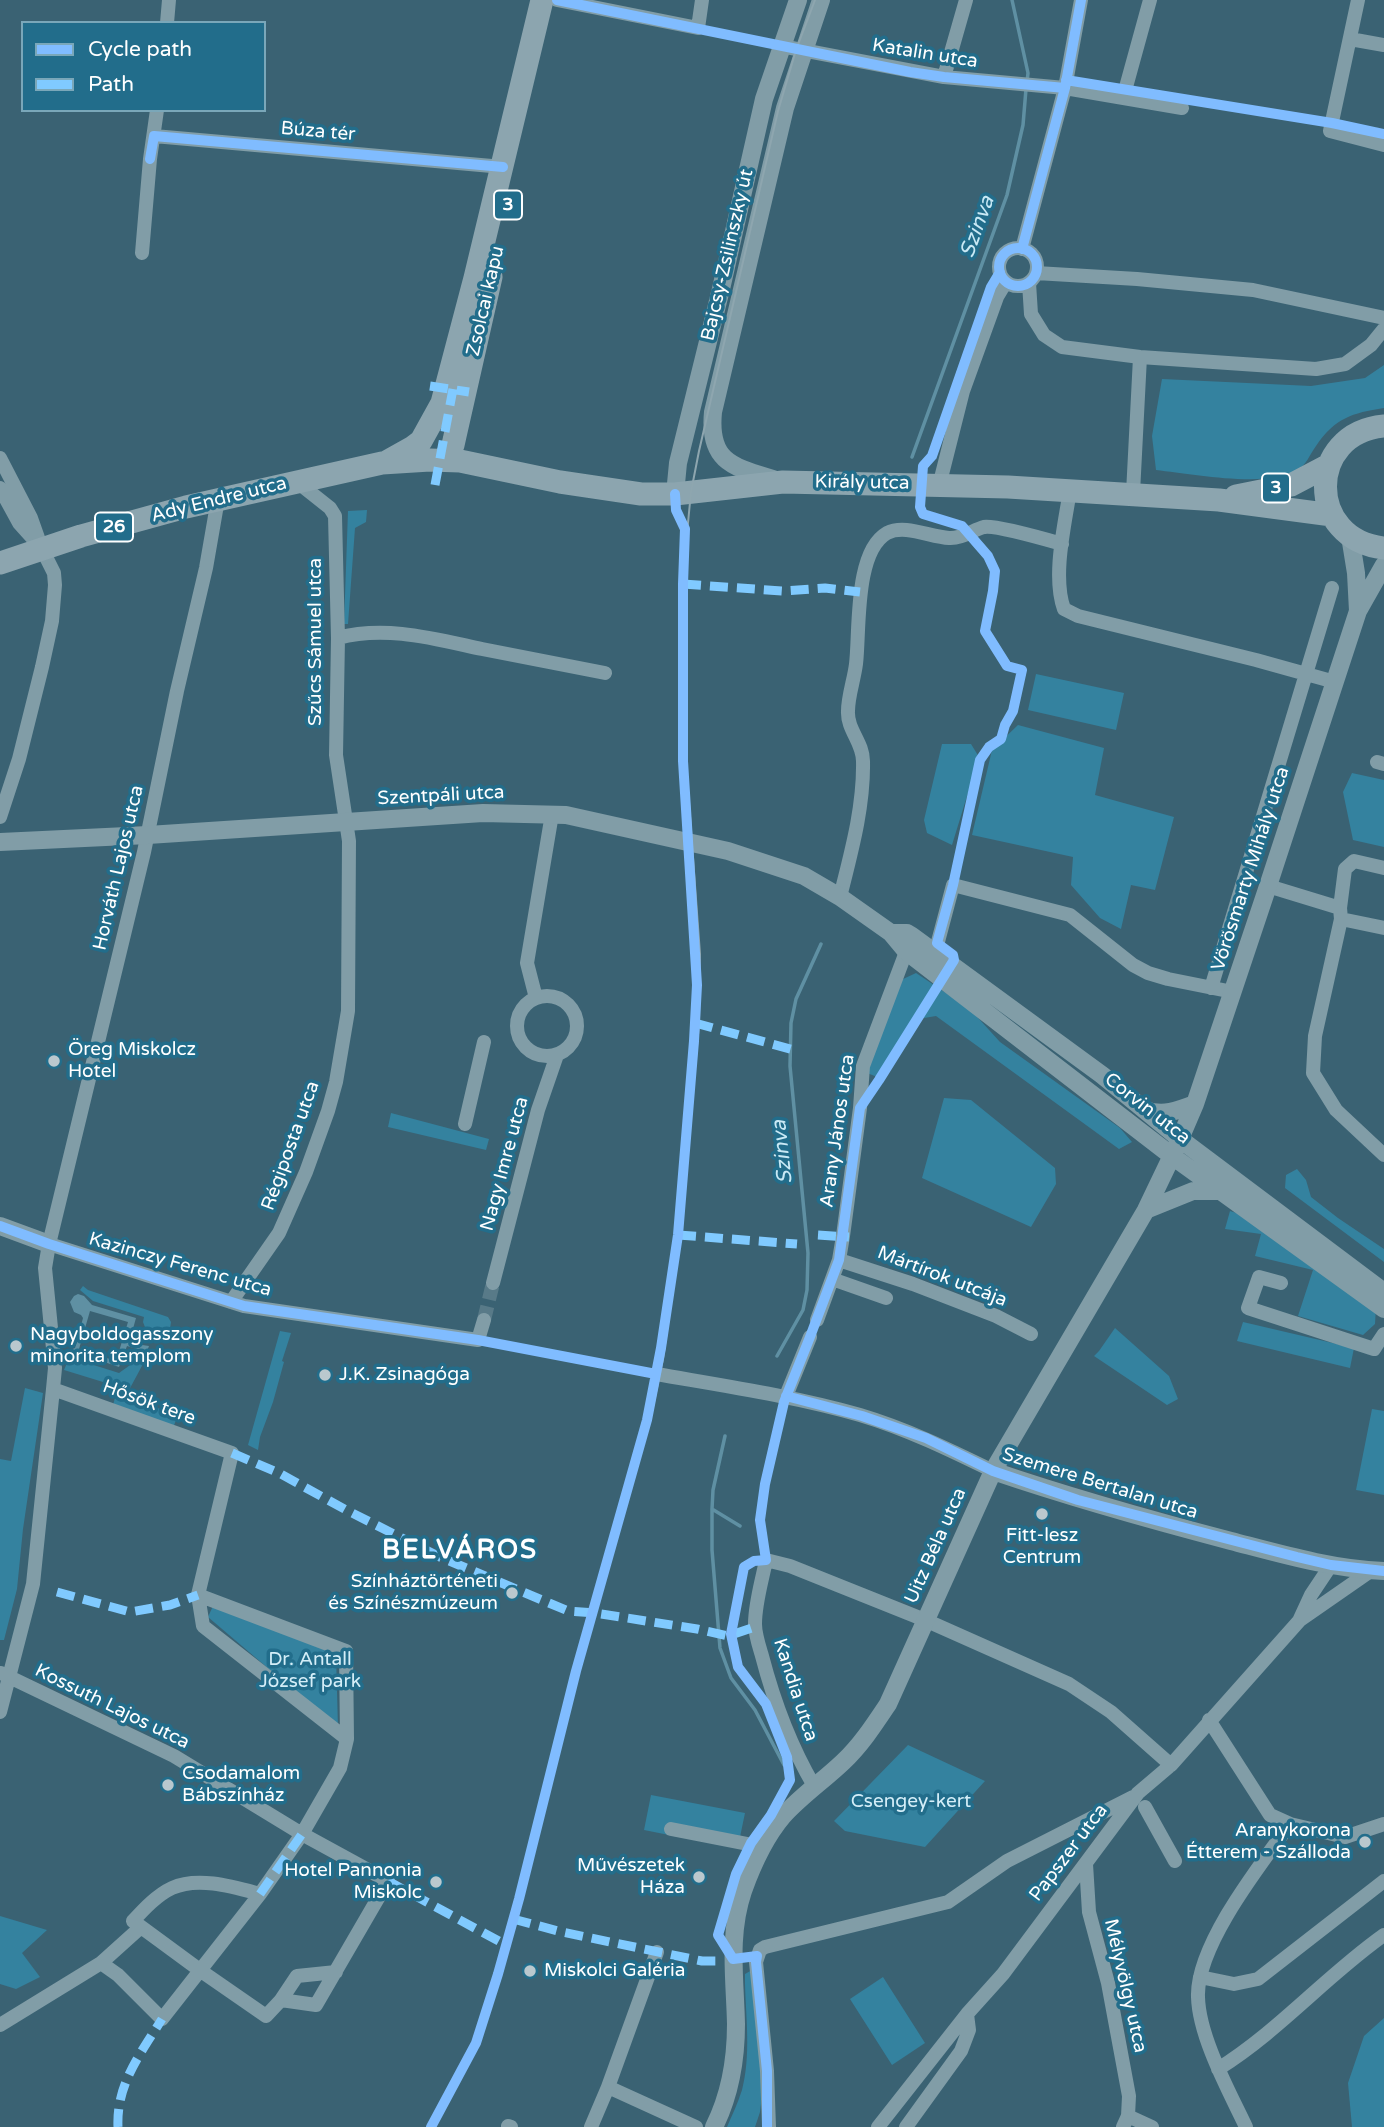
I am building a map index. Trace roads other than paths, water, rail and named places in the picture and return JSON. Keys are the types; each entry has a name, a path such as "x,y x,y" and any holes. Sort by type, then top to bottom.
{"main road":[{"name":"Zsolcai kapu","path":"442,403 503,167 542,0"},
{"name":"Zsolcai kapu","path":"444,460 453,445 557,0"},
{"name":"3","path":"442,403 436,437 444,460"},
{"path":"382,463 413,447 427,431 442,403"},
{"name":"3","path":"1329,465 1344,442 1355,434 1384,426"},
{"name":"Ady Endre utca","path":"413,447 428,451 444,460"},
{"name":"Ady Endre utca","path":"0,563 142,518 382,463 444,460 626,493 675,494"},
{"name":"Király utca","path":"1219,500 1291,485 1329,465"},
{"path":"1329,465 1325,495 1337,523 1350,536 1371,546 1384,548"},
{"name":"Király utca","path":"675,494 783,482 1070,490 1219,500 1332,515"}],"street":[{"path":"167,21 169,0"},
{"path":"557,0 698,28 702,0"},
{"name":"Bajcsy-Zsilinszky út","path":"675,494 678,463 764,99 798,0"},
{"name":"Bajcsy-Zsilinszky út","path":"783,482 747,471 724,458 717,451 712,439 711,426 785,108 821,0"},
{"path":"944,77 966,0"},
{"path":"1022,249 1065,88 1081,0"},
{"path":"1123,98 1150,0"},
{"path":"1358,0 1330,131 1384,145"},
{"path":"1350,39 1384,45"},
{"name":"Katalin utca","path":"781,46 944,77 1065,88 1182,108"},
{"path":"142,253 157,112"},
{"name":"Búza tér","path":"154,135 503,167"},
{"path":"1384,318 1253,290 1137,279 1033,278 1017,286 1006,282 1000,272 1001,258 1012,249 1022,249 1034,257 1037,265 1033,278 1031,314 1044,335 1062,347 1140,357 1317,369 1345,364 1371,345 1384,329"},
{"path":"940,486 963,391 997,297 1006,282"},
{"path":"1133,493 1140,357"},
{"path":"0,458 32,518 42,549 54,573 55,599 19,760 0,817"},
{"name":"Szűcs Sámuel utca","path":"296,481 330,508 335,516 338,638 336,755 346,821"},
{"path":"0,488 19,523 42,549"},
{"path":"1070,490 1060,579 1060,598 1064,609 1077,616 1335,682"},
{"name":"Horváth Lajos utca","path":"0,1712 4,1675 33,1584 54,1389 55,1368 45,1268 49,1244 146,844 177,691 206,568 218,499"},
{"path":"840,897 852,847 863,760 861,744 851,730 847,713 856,663 860,592 867,559 876,544 884,535 897,529 952,539 986,527 1062,544"},
{"name":"Vörösmarty Mihály utca","path":"1350,536 1358,611"},
{"name":"Vörösmarty Mihály utca","path":"1180,1139 1195,1104 1233,992 1358,611 1384,565"},
{"path":"1211,988 1332,588"},
{"path":"338,638 371,632 409,634 605,673"},
{"name":"Szentpáli utca","path":"0,842 146,844 346,821 483,813 552,814 728,851 804,876 865,914"},
{"path":"536,998 527,963 552,814"},
{"name":"Régiposta utca","path":"231,1302 279,1233 306,1172 336,1082 348,1011 349,841 346,821"},
{"path":"1384,867 1354,861 1345,869 1341,914 1315,1036 1312,1073 1336,1110 1384,1155"},
{"path":"935,953 953,885 1070,915 1133,965 1148,973 1233,992"},
{"path":"1268,886 1384,929"},
{"name":"Corvin utca","path":"865,914 891,933 899,945 909,944 935,953 1102,1075 1180,1139 1384,1292"},
{"name":"Corvin utca","path":"909,944 1172,1156 1384,1309"},
{"name":"Arany János utca","path":"817,1320 838,1260 860,1108 863,1066 909,944"},
{"path":"553,996 562,999 574,1012 578,1029 576,1038 571,1046 557,1055 548,1057 531,1053 519,1039 517,1020 527,1003 536,998 553,996"},
{"path":"465,1125 484,1042"},
{"name":"Nagy Imre utca","path":"493,1283 538,1110 557,1055"},
{"path":"1145,1110 1157,1114 1177,1111 1195,1104"},
{"path":"1146,1210 1156,1166 1150,1138"},
{"name":"Uitz Béla utca","path":"714,2127 723,2109 735,2052 733,1959 737,1919 743,1892 763,1847 782,1817 865,1738 888,1704 993,1471 1146,1210 1180,1139"},
{"path":"1146,1210 1193,1191 1219,1191"},
{"name":"Kazinczy Ferenc utca","path":"0,1226 231,1302 269,1310 478,1340 484,1320"},
{"name":"Mártírok utcája","path":"838,1260 913,1284 996,1316 1031,1334"},
{"path":"1281,1283 1259,1277 1248,1308 1374,1349 1384,1334"},
{"path":"831,1279 886,1298"},
{"path":"786,1396 810,1338"},
{"name":"Szemere Bertalan utca","path":"656,1374 786,1396 862,1416 926,1438 993,1471 1078,1500 1331,1565 1378,1570"},
{"name":"Hősök tere","path":"54,1389 232,1453 198,1595"},
{"name":"Kandia utca","path":"814,1786 797,1758 781,1717 755,1627 757,1601 766,1560 790,1566 925,1620"},
{"path":"1299,1621 1311,1595 1331,1565"},
{"path":"1299,1621 1378,1570"},
{"path":"101,1963 118,1975 162,2018 260,1894 302,1834 340,1768 347,1739 346,1651 198,1595 203,1626 347,1739"},
{"path":"925,1620 1069,1684 1111,1712 1171,1765"},
{"name":"Papszer utca","path":"878,2127 967,2014 1003,1974 1086,1864 1209,1720 1299,1621"},
{"name":"Kossuth Lajos utca","path":"4,1675 174,1756 302,1834 388,1881 336,1972"},
{"path":"1209,1720 1270,1815 1290,1824 1345,1838 1384,1824"},
{"path":"769,2127 756,1962 760,1950 948,1902 1007,1861 1140,1802 1175,1861"},
{"path":"1246,2127 1218,2069 1205,2033 1198,1998 1200,1977 1227,1914 1290,1824"},
{"path":"671,1829 763,1847"},
{"name":"Mélyvölgy utca","path":"1086,1864 1089,1912 1108,1983 1129,2096 1126,2122"},
{"path":"1200,1977 1234,1984 1258,1979 1384,1881"},
{"path":"260,1894 213,1883 172,1888 146,1907 133,1921 266,2016 297,1976 336,1972"},
{"path":"0,2025 101,1963 141,1927"},
{"path":"1218,2069 1237,2057 1359,1952 1384,1935"},
{"path":"591,2127 657,1952"},
{"path":"281,2000 316,2005 336,1972"},
{"path":"905,2127 961,2051 969,2030 967,2014"},
{"path":"608,2087 696,2127"},
{"path":"1126,2122 1152,2127"}],"waterway":[{"name":"Szinva","path":"1012,0 1028,73 1027,82"},
{"name":"Szinva","path":"912,457 1007,195 1023,125 1026,89"},
{"name":"Szinva","path":"777,1356 803,1310 807,1290 808,1253 790,1066 791,1023 796,999 821,944"},
{"name":"Szinva","path":"725,1436 713,1490 712,1509 712,1550 720,1648 731,1678 755,1710 784,1765"},
{"path":"712,1509 740,1526"}],"tunnel":[{"path":"484,1320 493,1283"}],"tram line":[{"path":"434,2127 479,2044 501,1975 579,1672 650,1421 663,1359 679,1245 699,1024 700,954 686,761 686,584 691,492 778,111 796,50 815,0"}],"place":[{"name":"Öreg Miskolcz Hotel","path":"54,1061"},
{"name":"Nagyboldogasszony minorita templom","path":"16,1346"},
{"name":"J.K. Zsinagóga","path":"325,1375"},
{"name":"Fitt-lesz Centrum","path":"1042,1514"},
{"name":"Színháztörténeti és Színészmúzeum","path":"512,1593"},
{"name":"Csodamalom Bábszínház","path":"168,1785"},
{"name":"Aranykorona Étterem - Szálloda","path":"1365,1842"},
{"name":"Művészetek Háza","path":"699,1877"},
{"name":"Hotel Pannonia Miskolc","path":"436,1882"},
{"name":"Miskolci Galéria","path":"530,1971"}],"district":[{"name":"BELVÁROS","path":"460,1551"}],"park label":[{"name":"Dr. Antall József park","path":"310,1671"},
{"name":"Csengey-kert","path":"911,1802"}]}
